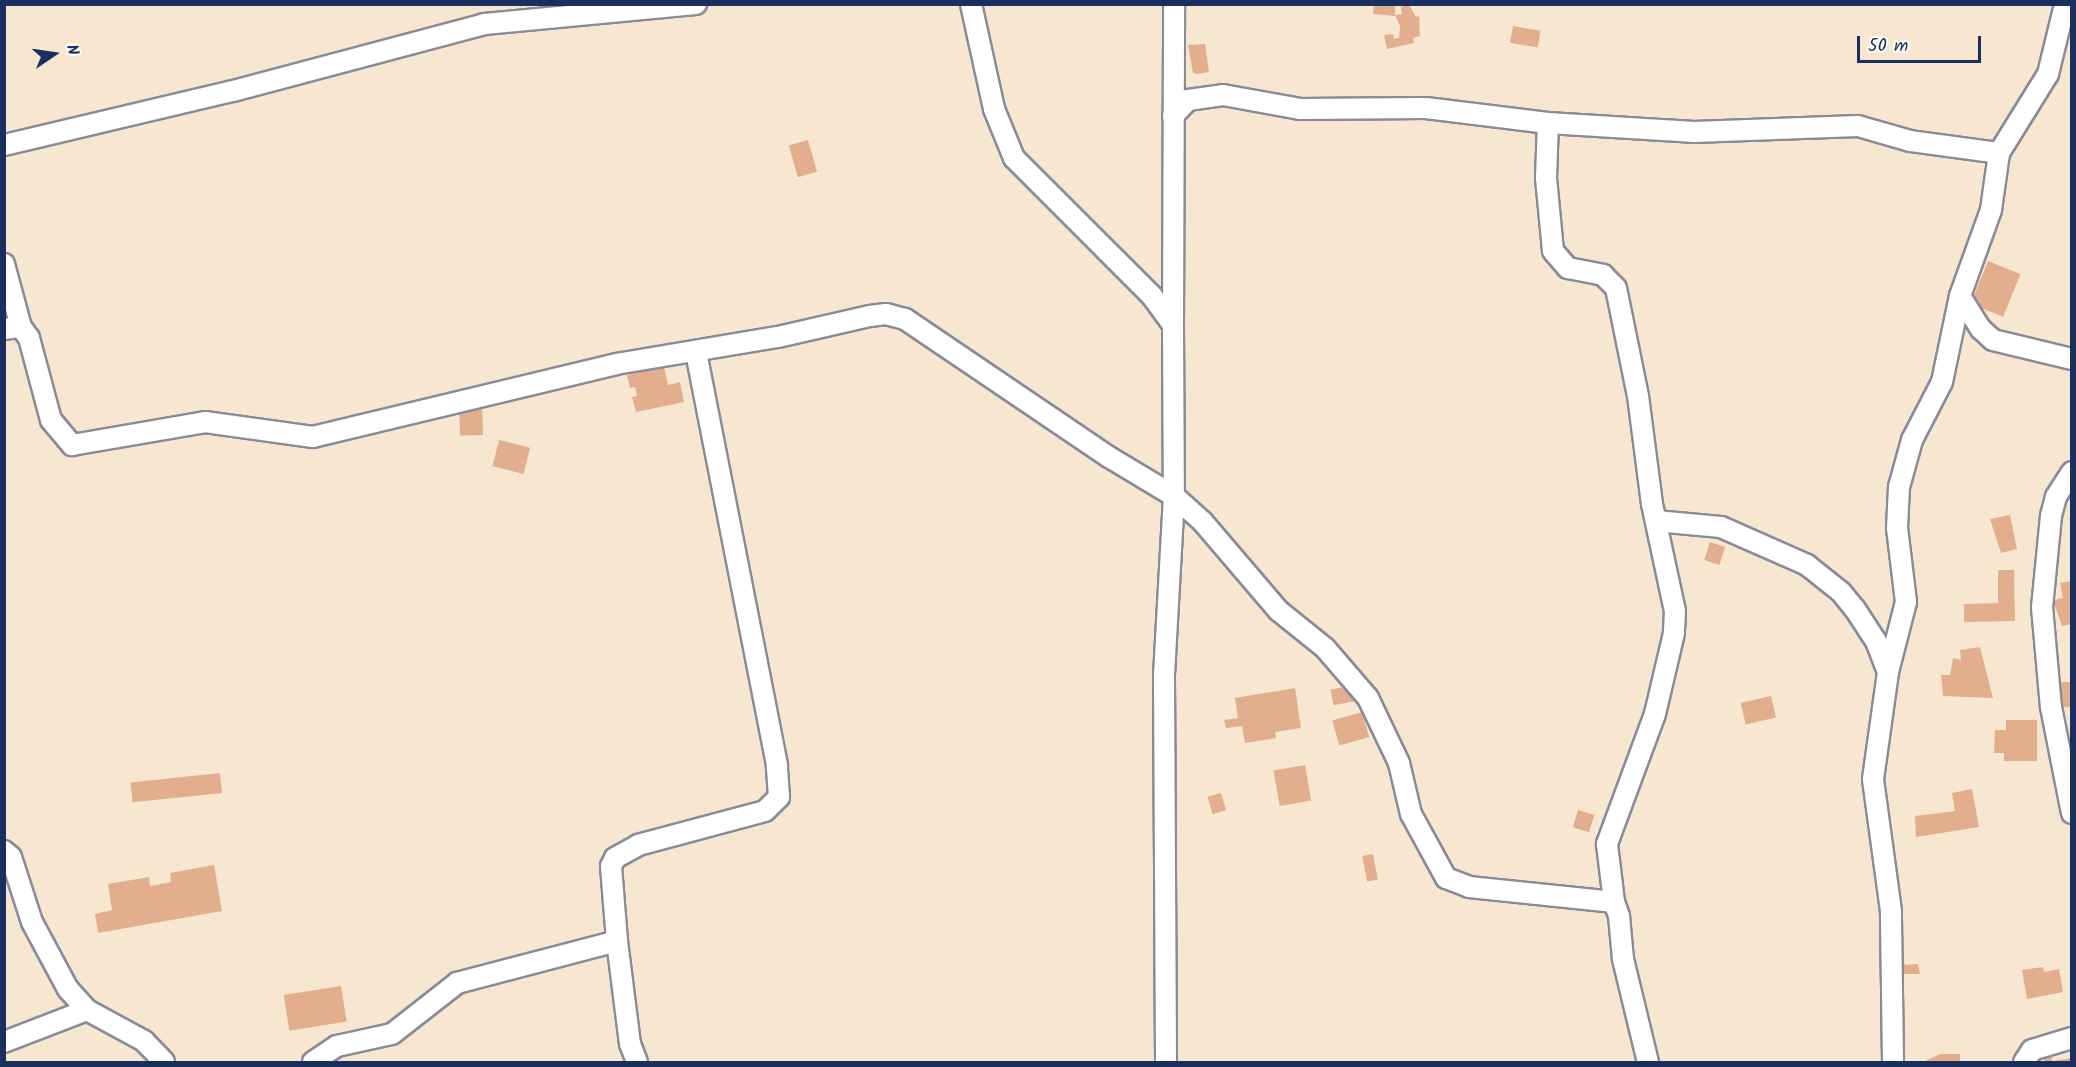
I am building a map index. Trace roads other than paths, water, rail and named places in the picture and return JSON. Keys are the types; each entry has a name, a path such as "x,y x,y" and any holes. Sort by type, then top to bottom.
{"street":[{"path":"4,145 222,94 484,24 696,4"},
{"path":"972,4 994,109 1014,158 1152,296 1173,325"},
{"path":"1166,1062 1164,676 1174,496 1174,4"},
{"path":"1893,1062 1891,911 1873,779 1888,672 1906,603 1897,528 1899,487 1912,440 1942,382 1960,296 1991,210 1999,153 2048,74 2066,4"},
{"path":"1173,116 1188,100 1222,95 1300,109 1426,108 1548,123 1694,132 1858,126 1910,141 1999,153"},
{"path":"1548,123 1546,178 1554,251 1568,268 1603,275 1616,288 1638,396 1656,521 1672,591 1674,633 1655,714 1607,844 1614,902 1619,916 1623,959 1648,1062"},
{"path":"4,264 13,328 29,338 51,420 72,445 205,422 313,436 565,374 696,351 870,316 886,314 905,319 1174,496 1202,521 1279,611 1325,648 1368,698 1399,763 1411,814 1446,878 1469,887 1614,902"},
{"path":"1960,296 1981,329 1993,340 2072,358"},
{"path":"637,1062 630,1044 617,941 611,866 615,858 638,845 765,811 779,797 773,742 696,351"},
{"path":"2072,472 2053,505 2042,607 2053,717 2072,813"},
{"path":"1656,521 1721,527 1807,565 1841,592 1860,616 1876,641 1888,672"},
{"path":"4,851 11,857 24,903 56,969 87,1010 144,1041 164,1062"},
{"path":"313,1062 337,1046 392,1034 457,983 617,941"},
{"path":"4,1042 87,1010"},
{"path":"2024,1062 2032,1050 2072,1038"}]}
